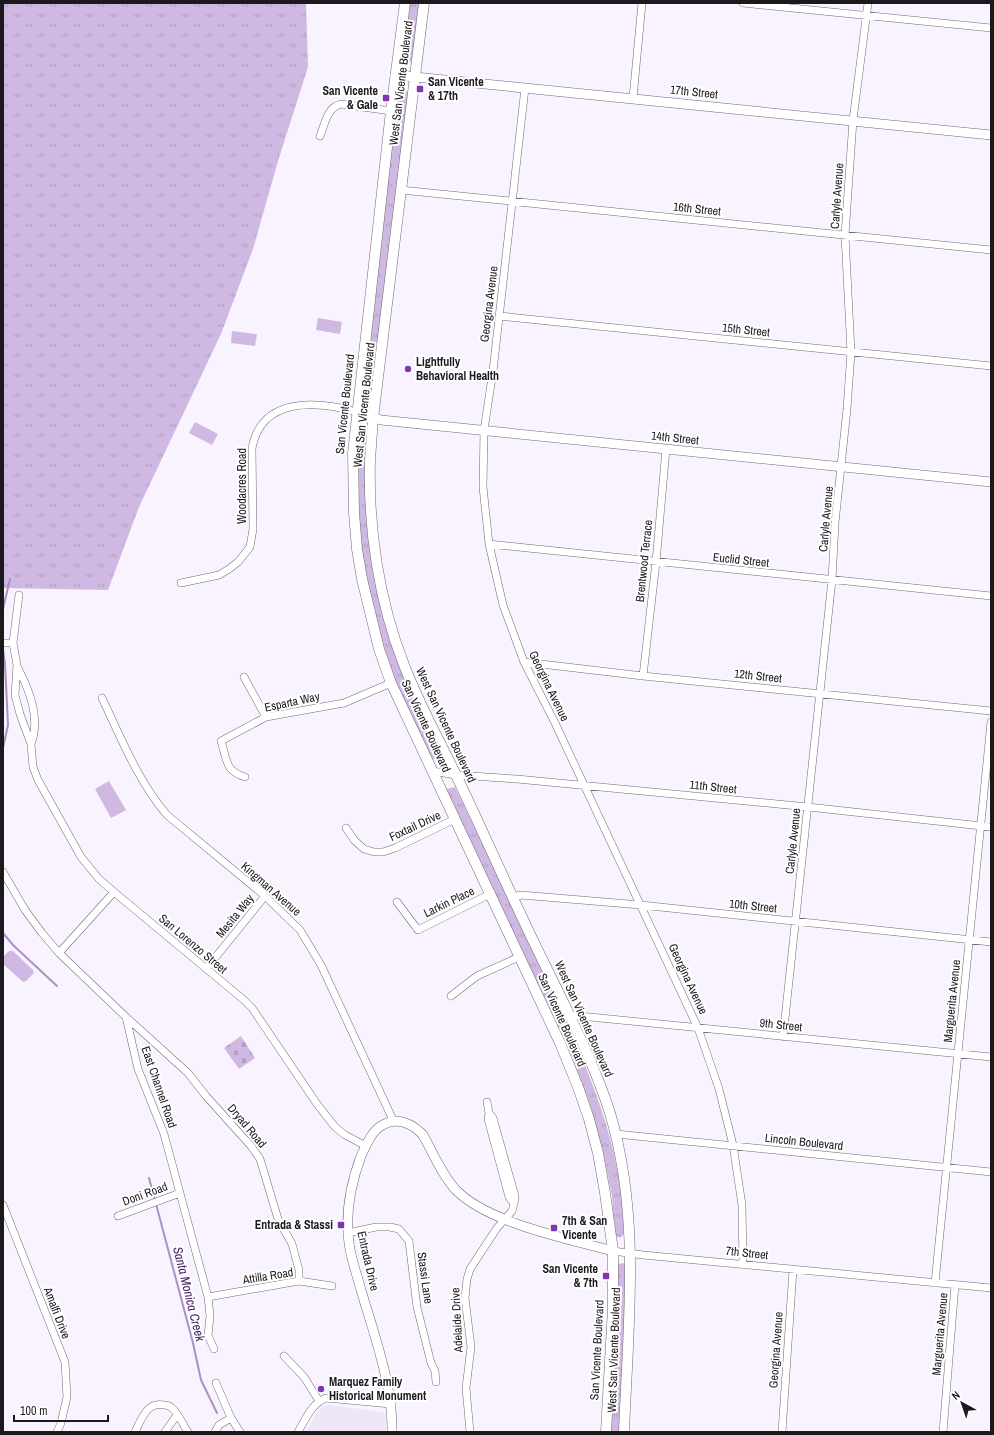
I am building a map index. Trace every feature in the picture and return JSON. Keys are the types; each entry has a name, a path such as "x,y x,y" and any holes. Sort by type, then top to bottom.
{"main road":[{"name":"San Vicente Boulevard","path":"405,3 395,75 353,453 352,485 357,549 369,612 379,649 392,683 560,1043 589,1119 606,1193 613,1251 613,1308 606,1432"},
{"name":"West San Vicente Boulevard","path":"424,3 373,418 370,460 371,510 375,547 384,600 403,664 512,897 570,1015 592,1064 616,1134 626,1185 631,1254 624,1432"}],"street":[{"path":"633,98 642,3"},
{"path":"743,3 991,28"},
{"name":"Carlyle Avenue","path":"784,1037 832,580 835,523 847,409 851,352 845,235 853,120 868,3"},
{"name":"17th Street","path":"395,75 991,134"},
{"name":"Georgina Avenue","path":"525,88 499,316 484,430 483,487 490,544 503,605 524,662 555,723 698,1028 719,1089 733,1145 742,1205 743,1265"},
{"path":"320,136 329,112 335,105 341,104 391,111"},
{"name":"16th Street","path":"401,190 991,250"},
{"name":"15th Street","path":"499,316 991,366"},
{"name":"Woodacres Road","path":"181,583 219,575 238,562 250,547 253,529 252,448 253,440 262,424 275,413 294,406 308,404 357,412"},
{"name":"14th Street","path":"357,412 381,420 991,482"},
{"name":"Brentwood Terrace","path":"643,676 656,562 666,449"},
{"name":"Euclid Street","path":"490,544 991,596"},
{"name":"San Lorenzo Street","path":"19,595 13,643 17,665 15,695 31,744 33,767 38,780 81,857 92,871 114,892 252,1008 317,1104 335,1127 345,1135 366,1146"},
{"path":"3,643 13,643"},
{"name":"12th Street","path":"524,662 643,676 991,711"},
{"name":"San Lorenzo Street","path":"17,665 25,682 35,716 34,736 31,744"},
{"path":"244,677 266,717"},
{"name":"Esparta Way","path":"245,777 236,774 230,769 221,741 266,717 344,703 392,683"},
{"name":"Kingman Avenue","path":"102,698 144,784 159,806 176,823 265,896 300,930 310,945 393,1120"},
{"name":"Marguerita Avenue","path":"935,1283 991,722"},
{"name":"11th Street","path":"432,771 456,775 584,785 808,807 991,827"},
{"name":"Foxtail Drive","path":"346,828 355,841 364,849 374,852 383,852 395,848 455,819"},
{"path":"3,872 25,910 42,933 59,953 126,1017"},
{"path":"59,953 114,892"},
{"name":"Larkin Place","path":"398,902 418,930 490,894"},
{"name":"10th Street","path":"512,897 521,895 641,905 991,942"},
{"name":"Mesita Way","path":"206,969 265,896"},
{"path":"451,996 477,976 519,957"},
{"name":"9th Street","path":"570,1015 991,1057"},
{"name":"East Channel Road","path":"126,1017 138,1069 164,1134 208,1297 210,1316 208,1335 214,1349"},
{"name":"Dryad Road","path":"126,1017 188,1073 206,1096 251,1146 260,1159 278,1219 292,1244 299,1270 299,1281"},
{"name":"Adelaide Drive","path":"470,1432 466,1388 471,1347 465,1298 467,1280 470,1269 497,1228 512,1211 515,1196 501,1156 493,1118 489,1112 487,1102"},
{"path":"393,1120 412,1126 423,1135 446,1177 462,1196 475,1206 505,1219"},
{"name":"Entrada Drive","path":"392,1432 391,1404 377,1343 349,1244 348,1210 352,1184 366,1146 377,1128 393,1120"},
{"name":"Lincoln Boulevard","path":"616,1134 991,1172"},
{"name":"Doni Road","path":"118,1216 180,1193"},
{"name":"Amalfi Drive","path":"3,1205 65,1362 67,1397 57,1432"},
{"name":"7th Street","path":"505,1219 539,1231 613,1251 631,1254 991,1288"},
{"name":"Stassi Lane","path":"348,1232 376,1227 390,1227 399,1229 409,1241 417,1307 431,1363 435,1371 436,1382"},
{"name":"Georgina Avenue","path":"782,1432 793,1270"},
{"name":"Attilla Road","path":"208,1297 299,1281 332,1286"},
{"name":"Marguerita Avenue","path":"943,1432 955,1285"},
{"path":"284,1356 304,1377 319,1401"},
{"path":"216,1383 231,1418 240,1432"},
{"path":"298,1432 313,1407 319,1401 326,1398 391,1404"},
{"path":"135,1432 143,1416 150,1407 159,1404 172,1408 188,1432"},
{"path":"165,1432 177,1415"},
{"path":"215,1432 219,1425 231,1418"}],"shaded area":[{"path":"329,1405 383,1412 386,1417 386,1432 306,1432 316,1414 324,1406"}],"green space":[{"path":"3,3 306,3 308,67 278,161 253,249 221,334 139,507 108,590 3,588"},
{"path":"408,3 419,3 412,58 410,63 406,64 402,60"},
{"path":"398,90 408,92 371,404 366,406 363,405"},
{"path":"318,318 342,322 340,334 316,330"},
{"path":"232,331 257,334 255,346 231,343"},
{"path":"195,422 218,434 212,445 189,433"},
{"path":"360,430 365,430 368,433 376,577 439,753 439,756 434,759 431,758 403,703 381,643 368,592 358,528 356,472 358,434"},
{"path":"109,781 126,810 111,818 95,789"},
{"path":"455,787 568,1025 596,1092 616,1162 622,1198 624,1234 620,1238 615,1235 612,1196 602,1147 591,1110 571,1057 446,789"},
{"path":"9,951 13,951 33,970 34,973 26,981 23,982 3,964 3,957"},
{"path":"241,1036 255,1058 239,1069 224,1048"},
{"path":"623,1263 627,1266 620,1432 610,1432 617,1266"}],"waterway":[{"name":"Santa Monica Creek","path":"3,609 10,579"},
{"name":"Santa Monica Creek","path":"3,649 8,725 3,748"},
{"name":"Santa Monica Creek","path":"3,933 13,945 57,986"},
{"name":"Santa Monica Creek","path":"149,1178 155,1200"},
{"name":"Santa Monica Creek","path":"156,1204 193,1343 201,1380 217,1413"}],"place":[{"name":"San Vicente & 17th","path":"420,89"},
{"name":"San Vicente & Gale","path":"386,98"},
{"name":"Lightfully Behavioral Health","path":"408,369"},
{"name":"Entrada & Stassi","path":"341,1225"},
{"name":"7th & San Vicente","path":"554,1228"},
{"name":"San Vicente & 7th","path":"606,1276"},
{"name":"Marquez Family Historical Monument","path":"321,1389"}]}
